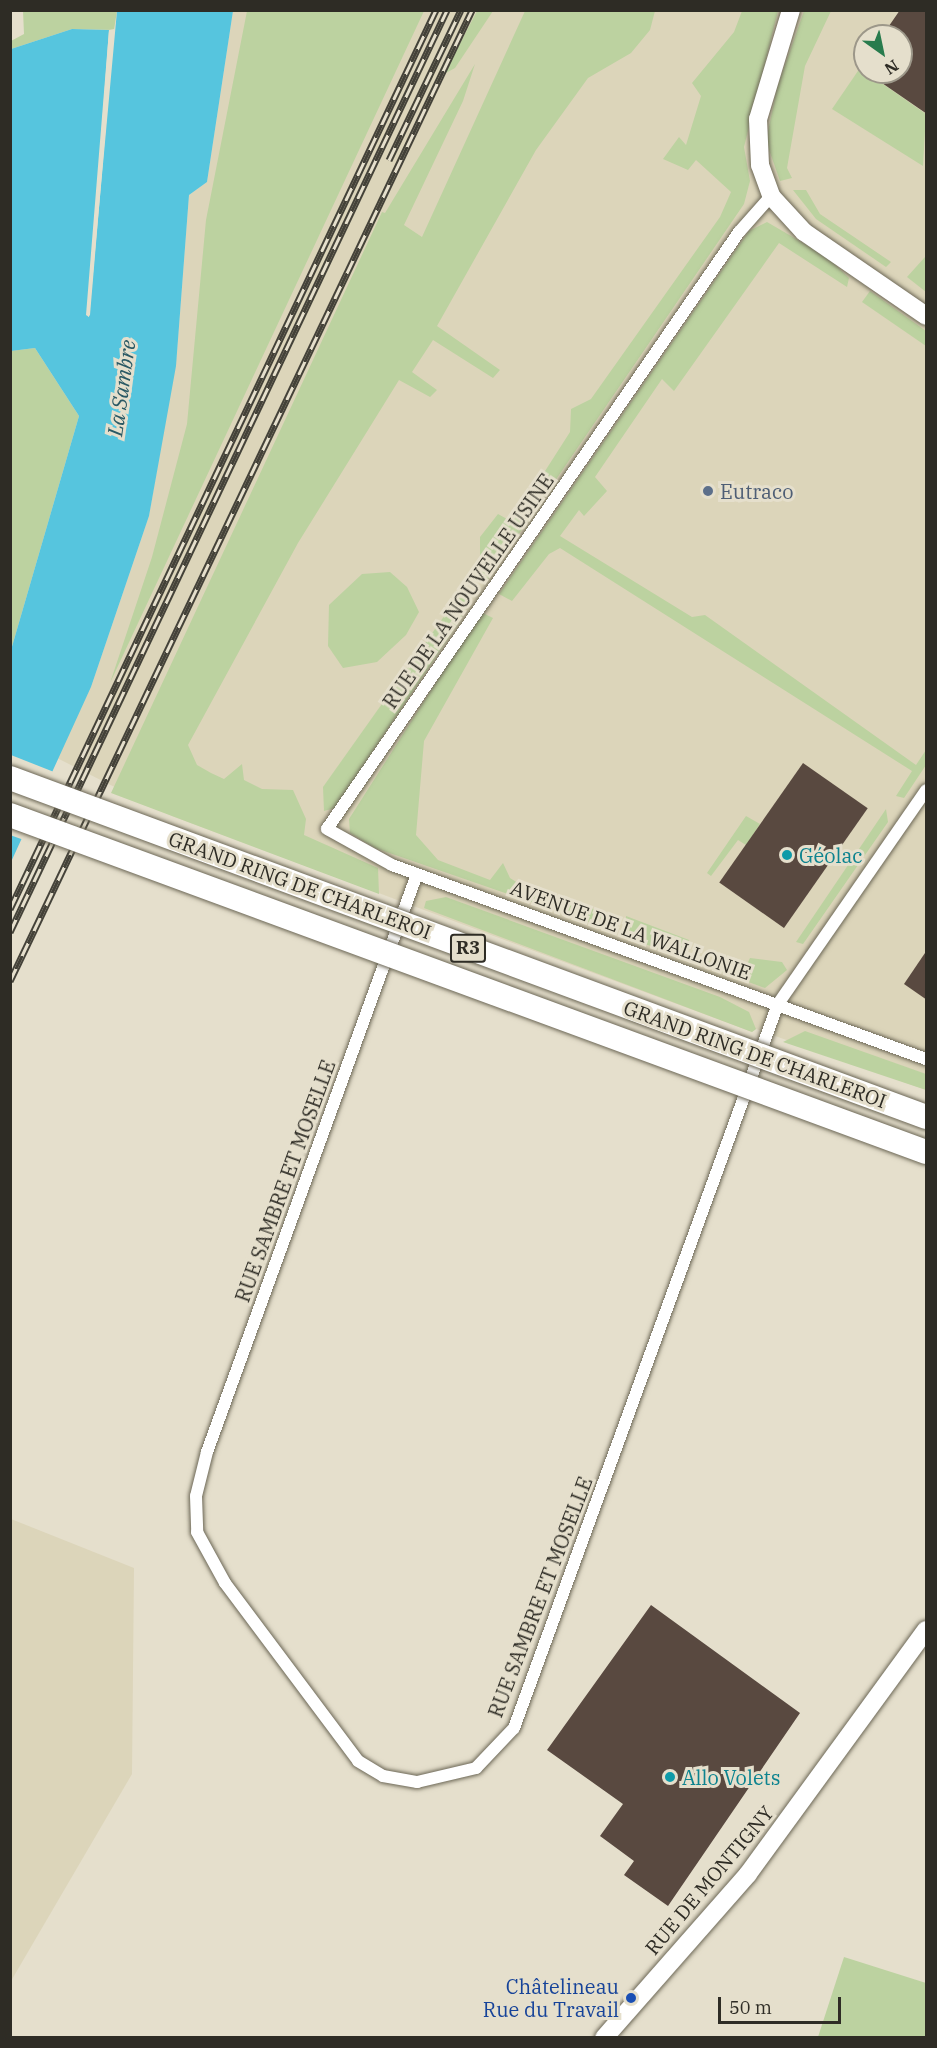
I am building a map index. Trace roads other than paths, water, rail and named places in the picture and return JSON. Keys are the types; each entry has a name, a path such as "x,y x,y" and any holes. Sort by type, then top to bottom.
{"highway":[{"name":"GRAND RING DE CHARLEROI","path":"10,778 927,1117"},
{"name":"GRAND RING DE CHARLEROI","path":"10,815 927,1152"}],"main road":[{"path":"791,10 758,119 760,165 771,196 804,232 927,316"},
{"name":"RUE DE MONTIGNY","path":"604,2037 748,1874 927,1630"}],"street":[{"name":"RUE DE LA NOUVELLE USINE","path":"327,829 739,232 771,196"},
{"name":"RUE SAMBRE ET MOSELLE","path":"417,874 207,1452 196,1496 197,1532 225,1583 358,1761 383,1776 417,1782 447,1779 476,1768 514,1728 778,1004 927,790"},
{"name":"AVENUE DE LA WALLONIE","path":"327,829 417,874 927,1059"}],"water":[{"name":"La Sambre","path":"117,11 233,11 207,182 189,195 176,366 149,516 91,687 11,862 11,650 79,416 35,348 11,351 11,49 72,29 109,30 86,315 89,317"}],"railway":[{"path":"10,909 436,10"},
{"path":"10,932 447,10"},
{"path":"389,160 461,10"},
{"path":"10,981 472,10"}],"place":[{"name":"Eutraco","path":"708,491"},
{"name":"Géolac","path":"787,855"},
{"name":"Allo Volets","path":"670,1777"},
{"name":"Châtelineau Rue du Travail","path":"631,1998"}]}
